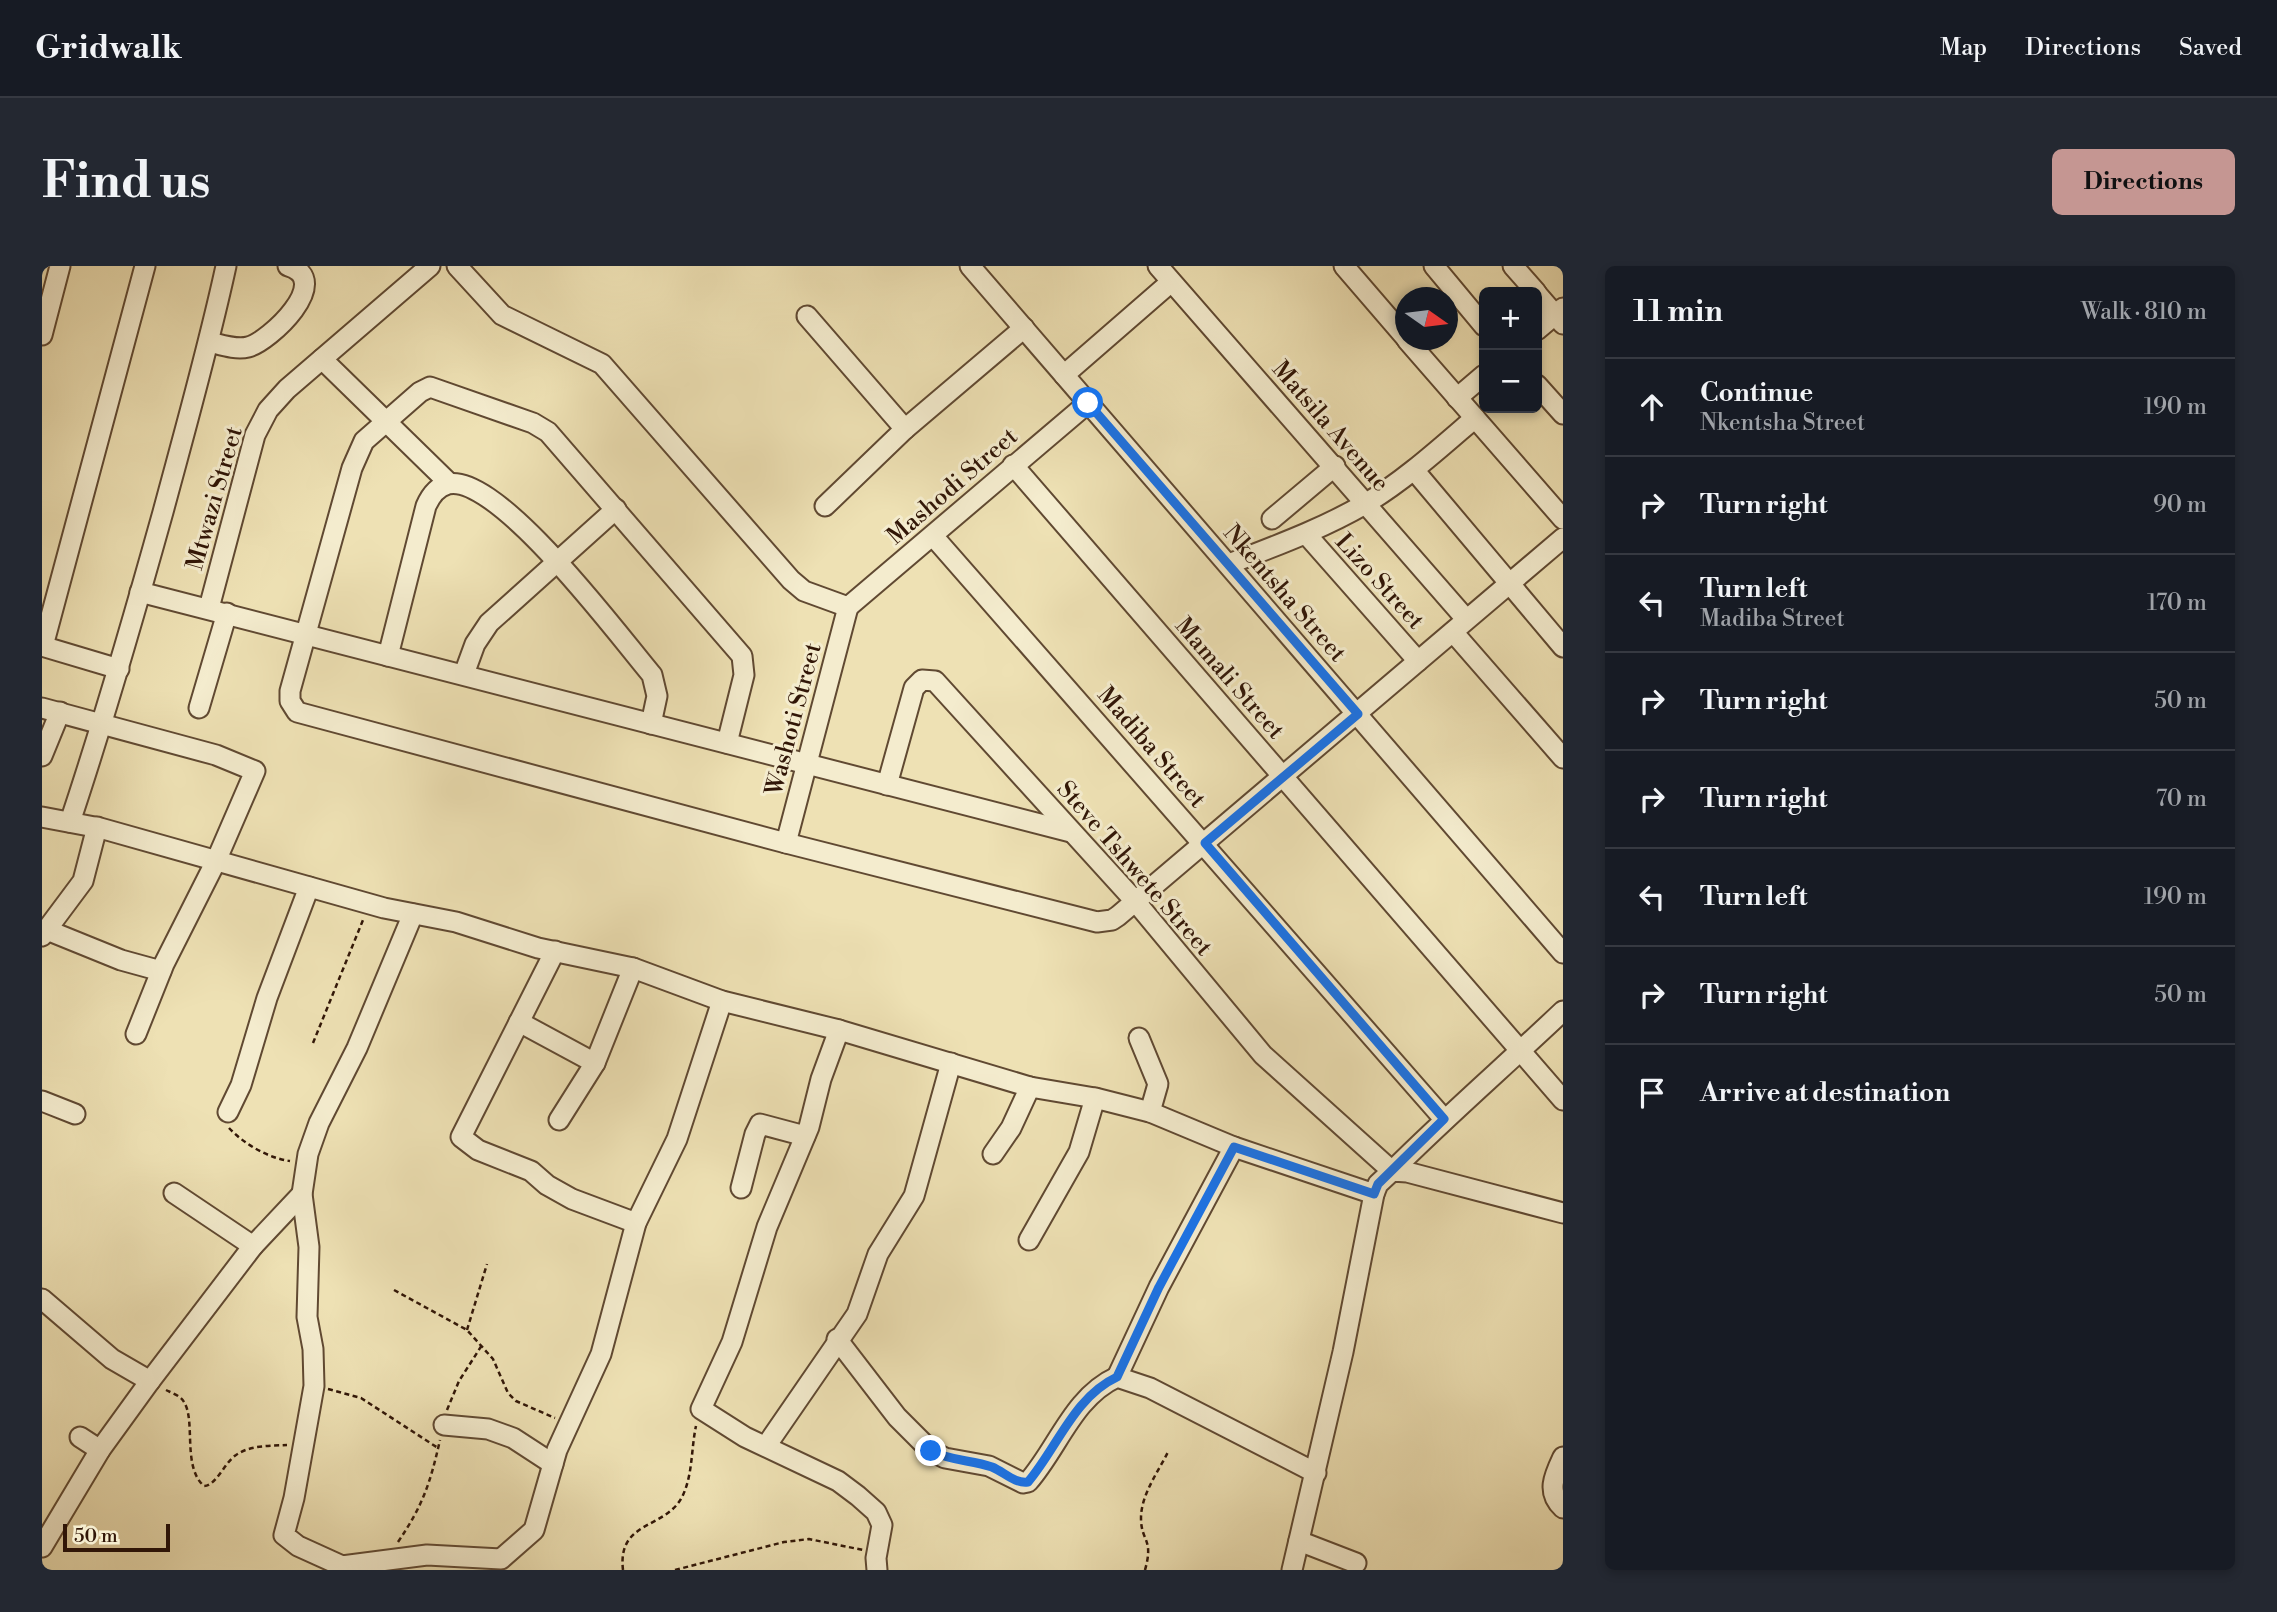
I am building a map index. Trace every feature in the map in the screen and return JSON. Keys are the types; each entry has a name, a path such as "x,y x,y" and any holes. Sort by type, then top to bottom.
{"street":[{"path":"42,335 60,266"},
{"path":"118,669 43,646 145,266"},
{"path":"70,822 103,722 140,592 210,342 226,266"},
{"path":"210,342 238,348 255,345 296,307 304,293 305,279 297,269 288,266"},
{"name":"Mtwazi Street","path":"199,708 261,422 288,388 430,266"},
{"path":"457,266 502,315 602,364 790,580 804,591 848,607"},
{"name":"Nkentsha Street","path":"970,266 1563,953"},
{"name":"Matsila Avenue","path":"1157,266 1366,503 1563,758"},
{"path":"1434,266 1479,320"},
{"path":"1513,266 1531,287"},
{"path":"1346,267 1395,326"},
{"path":"1064,375 1171,282"},
{"path":"1542,299 1560,316 1542,327"},
{"path":"807,316 905,429"},
{"path":"825,506 905,429 1024,328"},
{"path":"1416,350 1563,519"},
{"path":"322,359 384,423 449,484"},
{"path":"1457,398 1479,379"},
{"path":"727,743 744,675 742,656 555,438 533,423 430,387 420,391 364,441 356,456 289,698 294,709 302,715 1097,922 1112,920 1563,538"},
{"path":"1542,391 1563,414"},
{"name":"Mashodi Street","path":"848,607 1088,403"},
{"path":"1229,564 1306,534 1366,503 1414,470 1475,418"},
{"name":"Mamali Street","path":"1013,465 1563,1100"},
{"path":"1272,519 1335,466"},
{"path":"1414,470 1563,647"},
{"path":"388,656 426,506 435,491 449,484 468,486 488,496 558,562 655,680 657,696 650,724"},
{"path":"464,674 481,633 616,509"},
{"name":"Lizo Street","path":"1306,534 1418,661"},
{"name":"Madiba Street","path":"933,536 1205,843 1444,1119"},
{"path":"140,592 1071,832"},
{"name":"Washoti Street","path":"786,843 848,607"},
{"name":"Steve Tshwete Street","path":"887,785 914,688 922,680 931,680 939,685 1135,901 1264,1055 1392,1171"},
{"path":"42,756 51,710 103,722 223,757 254,770 255,776 161,971 136,1034"},
{"path":"42,817 97,827 370,904 456,922 555,951 633,968 722,1001 839,1030 1030,1087 1095,1098 1150,1112 1234,1147 1374,1194"},
{"path":"97,827 83,881 45,933 161,971"},
{"path":"228,1112 241,1084 270,987 309,887"},
{"path":"413,914 357,1048 320,1123 307,1162 302,1194 309,1247 307,1317 313,1349 314,1386 284,1535 298,1546 342,1566 377,1560 390,1562 427,1555 496,1565 534,1530 568,1423 601,1354 636,1223 677,1139 722,1001"},
{"path":"555,951 461,1132 463,1141 493,1157 531,1171 547,1185 572,1199 636,1223"},
{"path":"559,1120 595,1063 633,968"},
{"path":"1292,1570 1316,1473 1378,1184 1444,1119 1563,1011"},
{"path":"519,1022 595,1063"},
{"path":"839,1030 821,1079 805,1136 767,1227 725,1361 701,1409 745,1437 838,1481 876,1512 882,1532 877,1564"},
{"path":"1139,1038 1158,1084 1150,1112"},
{"path":"766,1446 796,1405 837,1339 857,1314 878,1254 916,1191 951,1063"},
{"path":"993,1154 1011,1128 1030,1087"},
{"path":"1030,1240 1079,1152 1095,1098"},
{"path":"42,1101 75,1114"},
{"path":"741,1188 760,1124 805,1136"},
{"path":"837,1339 897,1417 931,1451 945,1458 989,1466 1023,1483 1028,1482 1040,1469 1076,1412 1108,1381 1117,1377 1159,1287 1234,1147"},
{"path":"1392,1171 1427,1175 1563,1213"},
{"path":"174,1193 253,1246"},
{"path":"42,1547 100,1450 150,1381 253,1246 302,1194"},
{"path":"42,1299 112,1359 150,1381"},
{"path":"1117,1377 1150,1388 1316,1473"},
{"path":"443,1425 488,1429 501,1433 553,1464"},
{"path":"80,1437 100,1450"},
{"path":"1563,1457 1552,1485 1553,1498 1563,1507"},
{"path":"1299,1542 1356,1563"}],"path":[{"path":"313,1043 370,904"},
{"path":"228,1112 226,1123 243,1140 275,1158 307,1162"},
{"path":"467,1331 487,1264"},
{"path":"394,1290 467,1331 482,1345 499,1368 508,1393 516,1401 568,1423"},
{"path":"390,1562 400,1539 420,1511 443,1425 459,1381 482,1345"},
{"path":"150,1381 184,1401 190,1450 198,1480 204,1486 211,1485 237,1453 260,1447 304,1444"},
{"path":"314,1386 361,1398 438,1448"},
{"path":"623,1570 622,1555 627,1539 670,1511 682,1497 701,1409"},
{"path":"1145,1570 1149,1540 1141,1522 1141,1510 1168,1452"},
{"path":"675,1570 784,1542 809,1539 864,1550 877,1564"}],"route":[{"path":"931,1451 956,1461 989,1466 1023,1483 1028,1482 1040,1469 1076,1412 1108,1381 1117,1377 1159,1287 1234,1147 1374,1194 1378,1184 1444,1119 1205,843 1358,714 1088,403"}]}
